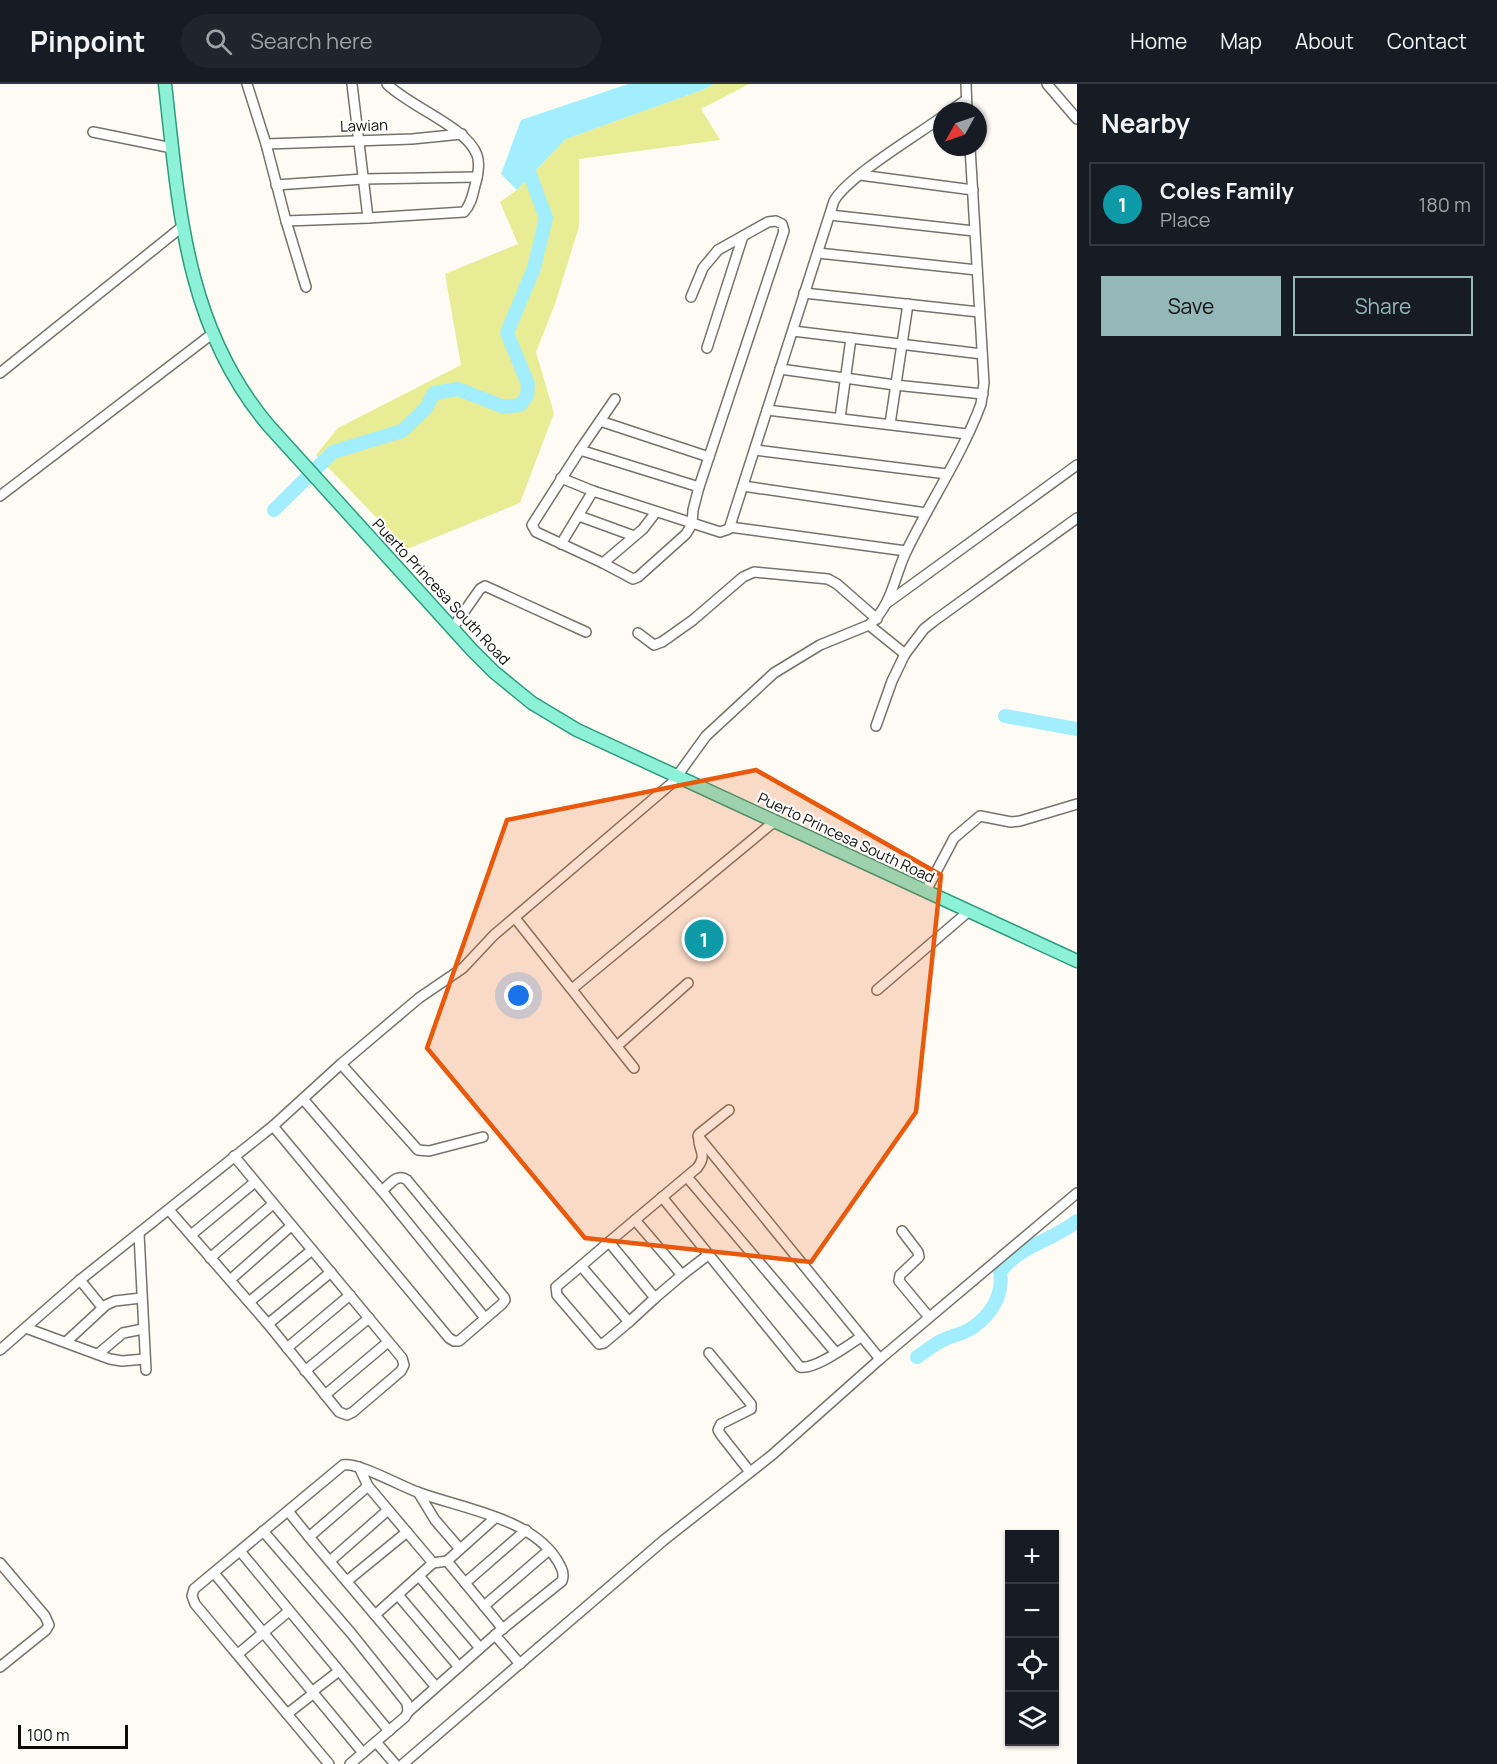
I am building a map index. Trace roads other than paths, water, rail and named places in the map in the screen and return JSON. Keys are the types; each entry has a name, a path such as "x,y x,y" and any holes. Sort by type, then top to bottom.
{"main road":[{"name":"Puerto Princesa South Road","path":"165,84 183,226 194,281 212,334 230,372 248,402 452,629 494,672 532,703 577,730 1077,961"}],"street":[{"path":"247,84 306,287"},
{"path":"352,84 368,218"},
{"path":"286,221 461,213 469,207 477,177 478,157 462,134 410,103 387,84"},
{"path":"963,102 966,100 966,84"},
{"path":"1047,84 1077,119"},
{"path":"561,478 692,524 720,532 726,531 730,527 837,195 860,175 933,123"},
{"path":"93,132 172,148"},
{"name":"Lawian","path":"266,144 462,134"},
{"path":"0,1350 80,1280 273,1126 419,998 463,968 494,935 664,790 706,736 774,673 811,650 873,622 887,603 906,551 978,413 983,394 970,156"},
{"path":"860,175 973,190"},
{"path":"276,184 364,179 477,177"},
{"path":"830,214 974,231"},
{"path":"615,399 531,525 536,532 603,563 630,579 636,579 682,538 692,524 699,487 785,229 779,222 772,221 718,250 703,268 691,297"},
{"path":"0,358 4,370 183,226"},
{"path":"707,348 743,236"},
{"path":"818,253 977,270"},
{"path":"804,293 979,312"},
{"path":"890,424 908,304"},
{"path":"793,330 982,354"},
{"path":"0,496 212,334"},
{"path":"840,418 850,338"},
{"path":"780,369 895,385 983,394"},
{"path":"767,410 967,434"},
{"path":"600,422 710,457"},
{"path":"580,450 699,487"},
{"path":"755,450 947,474"},
{"path":"887,603 1077,465"},
{"path":"743,486 926,513"},
{"path":"561,544 593,491"},
{"path":"603,563 646,526 656,512"},
{"path":"579,516 634,536"},
{"path":"876,726 892,681 905,654 924,629 1077,518"},
{"path":"730,527 906,551"},
{"path":"638,633 654,645 662,642 693,620 743,578 754,572 828,579 837,584 905,654"},
{"path":"452,629 480,589 485,586 586,632"},
{"path":"926,891 954,838 980,816 1011,822 1020,821 1077,804"},
{"path":"572,989 775,821"},
{"path":"877,990 969,911"},
{"path":"515,918 633,1068"},
{"path":"616,1046 688,983"},
{"path":"341,1064 418,1150 429,1151 483,1137"},
{"path":"303,1099 382,1191 485,1318"},
{"path":"708,1255 601,1344 577,1319 557,1295 555,1289 687,1177 703,1159 698,1136 700,1132 729,1110"},
{"path":"273,1126 449,1338 459,1341 504,1302 503,1294 408,1180 403,1177 398,1178 382,1191"},
{"path":"698,1136 880,1359"},
{"path":"169,1210 343,1414 350,1414 362,1405 403,1368 402,1358 234,1156"},
{"path":"687,1177 836,1353"},
{"path":"191,1235 255,1182"},
{"path":"403,1764 664,1540 750,1472 1077,1193"},
{"path":"662,1197 800,1367 807,1367 836,1353 861,1337"},
{"path":"210,1258 273,1204"},
{"path":"635,1220 682,1275"},
{"path":"230,1280 291,1226"},
{"path":"902,1232 918,1252 919,1257 900,1275 899,1281 929,1317"},
{"path":"139,1234 146,1370"},
{"path":"609,1242 655,1298"},
{"path":"249,1302 312,1250"},
{"path":"581,1266 629,1322"},
{"path":"268,1324 331,1272"},
{"path":"80,1280 102,1307"},
{"path":"287,1348 350,1295"},
{"path":"66,1342 102,1307 115,1302 141,1298"},
{"path":"305,1371 369,1318"},
{"path":"26,1328 117,1360 146,1359"},
{"path":"98,1354 123,1333 143,1329"},
{"path":"325,1395 388,1342"},
{"path":"709,1353 751,1404 751,1409 721,1424 718,1430 750,1472"},
{"path":"329,1764 193,1599 194,1589 340,1467 348,1464 418,1492 526,1530 549,1550 562,1569 562,1581 480,1648 390,1731 350,1764"},
{"path":"359,1467 369,1486 433,1563"},
{"path":"309,1537 369,1486"},
{"path":"418,1492 435,1520 460,1549"},
{"path":"330,1561 388,1510"},
{"path":"288,1511 436,1687"},
{"path":"375,1615 433,1563 447,1561 495,1518"},
{"path":"465,1583 526,1530"},
{"path":"263,1531 405,1700 408,1712"},
{"path":"347,1581 407,1532"},
{"path":"484,1606 549,1550"},
{"path":"240,1551 390,1731"},
{"path":"447,1561 484,1606 520,1664"},
{"path":"0,1563 45,1616 49,1625 46,1630 0,1667"},
{"path":"214,1573 363,1753"},
{"path":"419,1576 480,1648"},
{"path":"398,1595 459,1667"},
{"path":"238,1654 289,1611"},
{"path":"287,1714 339,1671"},
{"path":"376,1742 395,1764"}],"water":[{"path":"628,84 714,84 566,139 517,190 501,174 521,120"}],"waterway":[{"path":"274,510 333,452 402,431 426,408 434,393 458,389 504,407 520,405 527,396 528,384 507,333 534,268 546,218 524,158"},
{"path":"1005,716 1077,729"},
{"path":"917,1357 945,1339 979,1323 995,1304 1000,1289 1000,1272 1008,1263 1027,1249 1077,1221"}],"place":[{"name":"Coles Family","path":"704,939"}]}
